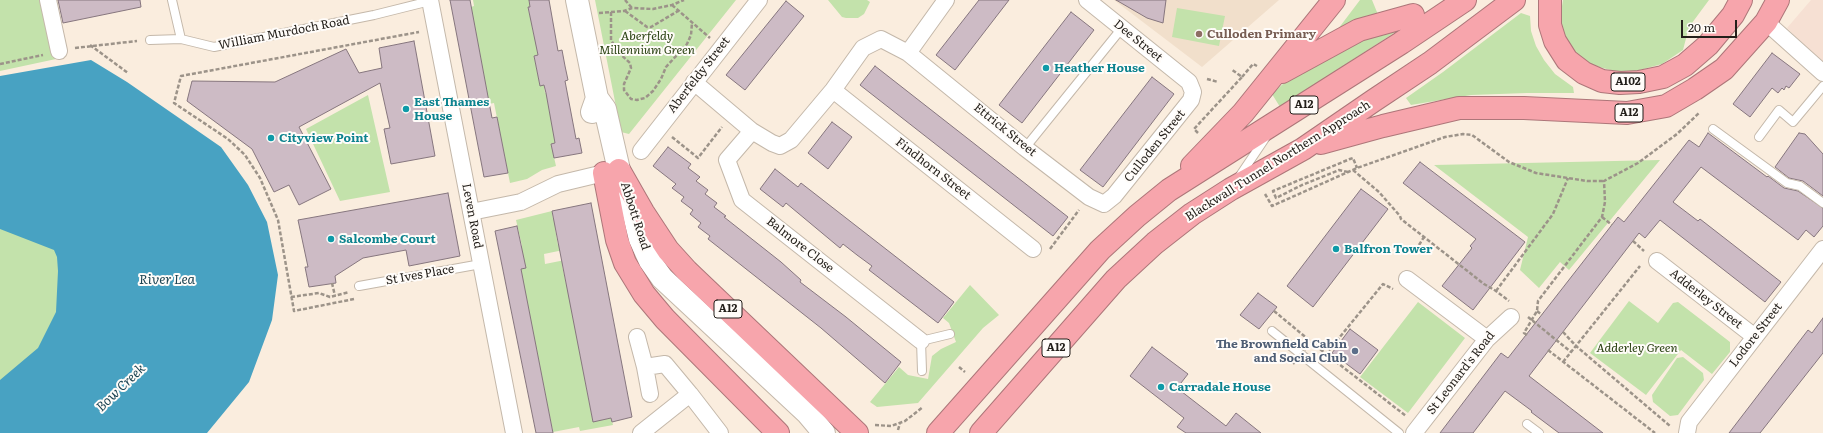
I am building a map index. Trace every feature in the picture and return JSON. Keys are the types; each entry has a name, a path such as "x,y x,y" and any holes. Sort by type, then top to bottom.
{"highway":[{"name":"A12","path":"1170,190 1243,112 1334,0"},
{"path":"1396,0 1404,9 1413,15 1424,18 1437,18 1465,0"},
{"name":"Blackwall Tunnel Northern Approach","path":"981,433 1116,279 1155,243 1192,214 1231,189 1302,149 1430,63 1514,0"},
{"name":"A102","path":"1550,0 1550,25 1555,41 1567,60 1584,73 1602,81 1620,83 1639,82 1663,76 1685,65 1708,45 1733,15 1741,0"},
{"name":"A12","path":"1302,149 1383,126 1459,108 1524,108 1627,113 1666,106 1696,90 1724,69 1766,22 1778,0"},
{"path":"1272,77 1359,30 1413,15"},
{"name":"A12","path":"938,433 1100,250 1137,216 1170,190 1437,18"},
{"name":"A12","path":"612,171 643,212 668,250 687,271 863,428"},
{"path":"612,171 617,240 625,262 644,294 665,319 778,433"},
{"name":"A12","path":"920,433 940,424 954,414"}],"main road":[{"name":"Abbott Road","path":"579,7 597,98 592,111 612,171 633,211 640,239 650,261 662,278 807,413 824,433"}],"street":[{"path":"48,0 53,52"},
{"name":"Aberfeldy Street","path":"640,151 758,0"},
{"path":"908,53 946,0"},
{"name":"Dee Street","path":"1087,0 1189,82"},
{"name":"Leven Road","path":"430,1 514,433"},
{"path":"1766,22 1823,73"},
{"name":"Ettrick Street","path":"833,90 863,48 881,39 908,53 1089,197 1104,204"},
{"path":"694,82 748,136 780,146 791,140 833,90"},
{"name":"Culloden Street","path":"1104,204 1114,196 1191,100 1194,92 1189,82"},
{"name":"Findhorn Street","path":"833,90 1041,250"},
{"name":"Balmore Close","path":"748,136 727,160 742,200 921,341"},
{"path":"471,212 520,202 558,184 612,171"},
{"name":"Lodore Street","path":"1683,428 1823,249"},
{"name":"Adderley Street","path":"1650,261 1755,337"},
{"path":"1407,279 1487,339"},
{"name":"St Leonard's Road","path":"1417,430 1487,339 1512,310"},
{"path":"637,337 650,394"},
{"path":"644,368 665,364 720,433"},
{"path":"641,433 690,394"}],"lane":[{"path":"172,0 181,39"},
{"name":"William Murdoch Road","path":"150,40 181,39 214,47 374,15 430,1"},
{"path":"1026,148 1122,28"},
{"path":"1759,136 1779,110 1793,122 1823,86"},
{"path":"1231,189 1275,123"},
{"path":"1713,129 1787,183 1800,186 1823,203"},
{"name":"St Ives Place","path":"359,286 481,264"},
{"path":"1272,331 1399,433"},
{"path":"922,371 921,341 950,334"},
{"path":"1527,424 1539,433"}],"path":[{"path":"625,0 632,8"},
{"path":"579,7 611,12 625,11 632,8 653,9 672,6 684,0"},
{"path":"672,6 722,47"},
{"path":"625,11 647,27 651,27 678,11"},
{"path":"611,12 611,40 618,52 630,63 631,68 624,84 624,90 631,99 637,100 645,98 653,91 661,79 666,67 687,44 691,35 692,23"},
{"path":"356,298 294,311 278,220 260,178 245,155 228,139 174,103 181,76 435,29"},
{"path":"128,73 89,45 150,40"},
{"path":"0,64 53,52"},
{"path":"1242,77 1252,66"},
{"path":"1231,69 1239,75"},
{"path":"1256,176 1272,206 1357,168 1445,137 1463,134 1472,135 1509,162 1536,173 1587,181 1604,181 1638,163 1677,134 1698,113"},
{"path":"659,127 698,158 724,125 748,136"},
{"path":"1348,172 1339,170 1302,185 1276,198 1273,191 1330,164 1353,158 1357,168"},
{"path":"1353,170 1379,192 1401,219 1484,284 1496,291 1512,310"},
{"path":"1496,291 1553,214 1568,178"},
{"path":"1526,334 1524,333 1537,311 1538,301 1602,217 1605,202 1604,181"},
{"path":"1041,250 1077,212"},
{"path":"1602,217 1612,225"},
{"path":"1419,245 1424,237"},
{"path":"1563,362 1650,261"},
{"path":"1326,354 1383,284 1396,291 1407,279"},
{"path":"332,283 335,296"},
{"path":"291,296 319,293 330,297 347,293"},
{"path":"1274,311 1417,430"},
{"path":"1537,311 1542,315"},
{"path":"1532,321 1571,352"},
{"path":"1563,332 1576,346 1683,428"},
{"path":"1293,364 1305,349"},
{"path":"1548,350 1655,433"},
{"path":"863,428 885,427 901,422 915,414 923,407"},
{"path":"898,430 901,422"}],"shaded area":[{"name":"Culloden Primary","path":"1114,0 1279,0 1202,67"},
{"path":"1811,0 1823,0 1823,65 1787,28"}],"green space":[{"path":"0,0 41,0 56,59 0,71"},
{"path":"473,0 529,0 530,7 528,8 530,16 533,16 532,27 534,36 536,35 538,55 534,56 540,85 544,85 545,93 548,93 558,142 551,144 556,166 542,170 527,179 510,183 494,103 489,104 471,7 474,6"},
{"name":"Aberfeldy Millennium Green","path":"595,0 736,0 629,134 621,132"},
{"path":"828,0 867,0 870,2 864,14 858,18 846,18 842,17"},
{"path":"1360,0 1372,0 1379,17 1332,37"},
{"path":"1563,0 1709,0 1689,27 1683,50 1662,64 1632,72 1618,72 1588,64 1574,53 1565,40 1561,29"},
{"path":"1177,8 1225,16 1219,46 1172,37"},
{"path":"1521,13 1530,16 1531,31 1536,46 1544,60 1555,74 1573,87 1574,93 1471,95 1411,105 1406,98"},
{"path":"1397,31 1280,107 1272,94 1284,83 1347,44"},
{"path":"368,95 390,192 340,201 306,129"},
{"path":"1660,160 1569,270 1560,262 1539,288 1520,270 1528,237 1434,165"},
{"path":"0,182 101,227 2,433 0,433"},
{"path":"552,211 553,219 572,215 573,225 555,228 558,245 578,247 544,254 545,264 580,257 562,265 566,283 584,280 579,347 593,421 611,418 613,425 580,431 579,427 553,432 516,248 522,246 516,220"},
{"path":"970,285 999,315 983,328 918,403 877,407 870,402 899,367 908,375 928,379 932,356 941,349 956,342 949,323 943,318"},
{"name":"Adderley Green","path":"1629,301 1658,323 1673,303 1678,302 1730,342 1730,352 1712,374 1681,350 1646,395 1590,353"},
{"path":"1418,302 1465,338 1408,413 1360,377"},
{"path":"1683,357 1703,373 1704,380 1678,415 1670,416 1653,402 1652,395 1677,358"}],"water":[{"name":"River Lea","path":"91,60 127,82 221,147 248,185 267,222 278,275 272,320 249,382 207,433 0,433 0,380 38,348 56,312 58,271 57,257 54,250 0,229 0,76"}],"building":[{"path":"58,0 140,0 141,7 63,23"},
{"path":"450,0 470,0 492,118 497,117 508,173 484,177"},
{"path":"529,0 549,0 558,51 562,50 568,80 565,81 576,139 579,138 582,153 554,158 551,144 555,143 546,93 544,85 540,86 534,56 538,55 528,7 530,7"},
{"path":"979,0 1009,0 955,70 936,55"},
{"path":"1116,0 1166,0 1163,23 1147,18"},
{"path":"786,1 804,16 745,90 726,75"},
{"name":"Heather House","path":"1071,12 1094,30 1022,123 999,105"},
{"name":"Cityview Point","path":"414,41 435,156 391,164 384,129 390,128 380,83 299,127 331,189 299,205 289,185 274,192 252,149 187,101 192,81 275,82 346,49 359,73 382,68 379,48"},
{"path":"1772,53 1800,74 1789,88 1786,86 1784,90 1782,88 1778,93 1772,88 1750,117 1733,104"},
{"path":"875,66 1068,217 1053,236 860,85"},
{"path":"1152,77 1174,94 1103,187 1080,170"},
{"path":"832,122 852,137 828,169 808,153"},
{"path":"1708,133 1767,177 1768,176 1784,188 1798,191 1823,208 1823,226 1814,237 1806,230 1798,240 1701,167 1673,202 1698,221 1700,219 1781,282 1765,302 1660,220 1645,238 1639,233 1529,376 1603,433 1559,433 1505,391 1473,433 1440,433 1501,353 1508,358 1618,217 1624,222 1689,140 1699,147"},
{"path":"1799,133 1805,134 1823,154 1823,196 1803,181 1789,178 1775,167"},
{"path":"668,147 691,164 688,168 700,177 696,181 708,190 705,194 717,203 714,207 726,216 724,217 781,262 801,280 800,282 901,362 885,383 821,328 708,239 710,236 698,227 701,223 690,214 693,210 681,201 684,197 672,188 676,184 653,166"},
{"path":"1420,162 1525,242 1473,310 1442,286 1472,248 1470,246 1476,239 1403,183"},
{"path":"775,169 798,187 801,183 954,302 938,323 869,270 872,266 843,244 840,248 786,203 783,207 760,189"},
{"name":"Balfron Tower","path":"1361,189 1388,209 1313,307 1287,286"},
{"path":"448,193 460,256 409,266 406,250 363,258 335,276 336,283 309,287 305,267 308,267 298,220"},
{"path":"591,203 632,417 612,422 611,418 593,422 552,211"},
{"path":"517,226 526,268 521,269 553,433 536,433 495,231"},
{"path":"1258,293 1277,307 1259,329 1240,315"},
{"path":"1823,318 1823,353 1760,433 1729,433 1808,330 1812,333"},
{"name":"The Brownfield Cabin and Social Club","path":"1350,329 1378,350 1360,374 1332,353"},
{"name":"Carradale House","path":"1152,347 1188,374 1177,388 1226,426 1236,413 1261,433 1186,433 1177,427 1184,418 1130,376"}],"place":[{"name":"Culloden Primary","path":"1199,34"},
{"name":"Heather House","path":"1046,68"},
{"name":"East Thames House","path":"406,109"},
{"name":"Cityview Point","path":"271,138"},
{"name":"Salcombe Court","path":"331,239"},
{"name":"Balfron Tower","path":"1336,249"},
{"name":"The Brownfield Cabin and Social Club","path":"1355,351"},
{"name":"Carradale House","path":"1161,387"}],"water label":[{"name":"Bow Creek","path":"121,388"}]}
